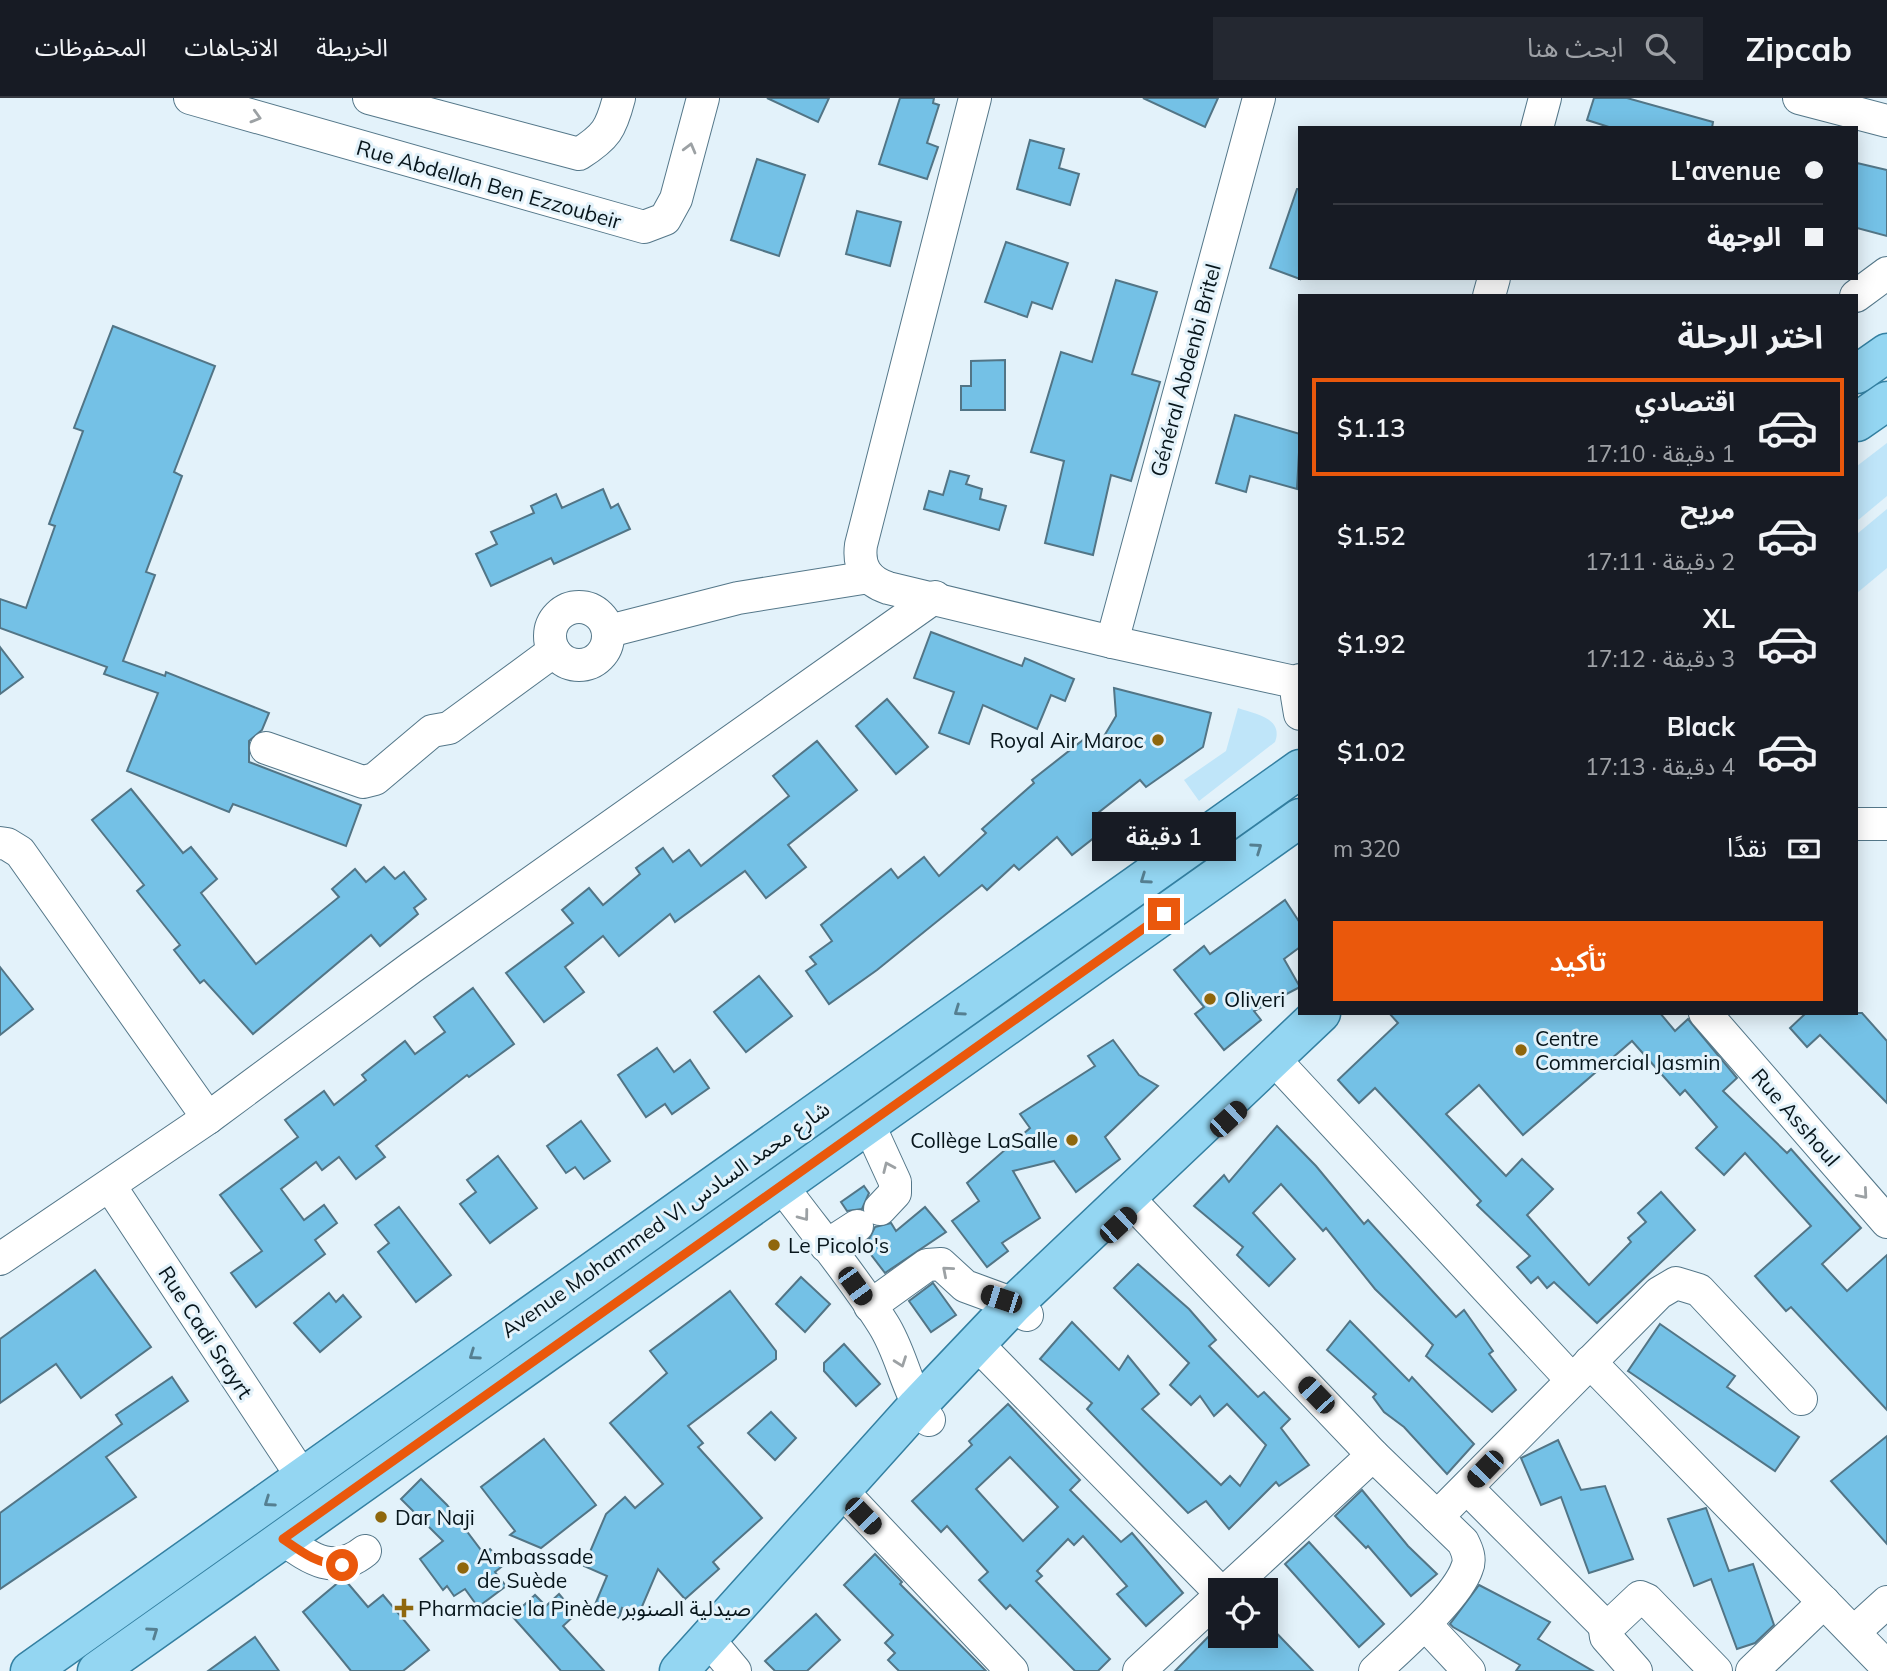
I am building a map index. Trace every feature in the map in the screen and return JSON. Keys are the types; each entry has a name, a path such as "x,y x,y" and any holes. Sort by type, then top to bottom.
{"main road":[{"path":"1858,373 1887,353"},
{"path":"1858,421 1887,401"},
{"name":"Avenue Mohammed VI شارع محمد السادس","path":"30,1671 1298,770"},
{"name":"Avenue Mohammed VI شارع محمد السادس","path":"97,1671 1298,818"},
{"path":"1278,1064 1319,1015"},
{"path":"679,1671 715,1658 847,1498 1021,1310 1278,1064 1337,1015"}],"street":[{"name":"Rue Abdellah Ben Ezzoubeir","path":"190,98 644,227 665,219 676,199 703,98"},
{"path":"369,98 547,148 579,153 603,139 613,120 619,98"},
{"path":"975,98 861,545 861,562 869,578 888,588 935,597 1112,642 1298,681"},
{"name":"Général Abdenbi Britel","path":"1112,642 1259,98"},
{"path":"1538,126 1545,98"},
{"path":"1799,98 1887,121"},
{"path":"1858,295 1887,273"},
{"path":"609,631 738,598 869,578"},
{"path":"3,1251 110,1186 208,1118 412,967 935,597"},
{"path":"569,608 590,608 598,614 609,631 605,651 589,664 569,664 554,651 550,631 554,621 569,608"},
{"path":"266,748 346,778 363,782 375,779 432,730 449,728 554,651"},
{"path":"1858,824 1887,824"},
{"path":"0,843 20,852 208,1118"},
{"name":"Rue Asshoul","path":"1707,1015 1887,1222"},
{"path":"1278,1064 1580,1371 1824,1602 1887,1667"},
{"path":"826,1246 869,1217 894,1193 895,1182 868,1123"},
{"path":"781,1185 893,1341 923,1413"},
{"name":"Rue Cadi Srayrt","path":"110,1186 303,1478"},
{"path":"1131,1203 1373,1455 1463,1542 1468,1553 1469,1566 1425,1624 1375,1671"},
{"path":"870,1306 927,1265 935,1263 941,1264 973,1290 1021,1310"},
{"path":"1437,1517 1658,1293 1676,1283 1699,1290 1801,1399"},
{"path":"983,1350 1208,1582"},
{"path":"1240,1578 1373,1455"},
{"path":"1467,1488 1606,1627 1606,1637 1636,1671"},
{"path":"847,1498 1012,1671"},
{"path":"283,1539 311,1559 326,1564 342,1565 365,1551"},
{"path":"1606,1627 1638,1597 1643,1598 1716,1671"},
{"path":"1752,1671 1824,1602"},
{"path":"1854,1632 1887,1602"},
{"path":"1139,1671 1208,1605"},
{"path":"1425,1624 1469,1671"}],"shaded area":[{"path":"1887,443 1887,496 1858,520 1858,465"},
{"path":"1887,509 1887,568 1858,592 1858,533"},
{"path":"1238,708 1272,722 1277,734 1275,742 1199,801 1184,780 1226,751"}],"building":[{"path":"767,98 829,98 818,122"},
{"path":"900,98 934,98 933,103 939,105 927,143 938,147 927,179 879,164"},
{"path":"1143,98 1218,98 1205,127"},
{"path":"1594,98 1627,98 1713,122 1712,126 1606,126 1587,120"},
{"path":"1030,140 1064,149 1059,168 1079,174 1070,205 1017,189"},
{"path":"757,159 805,175 779,256 731,240"},
{"path":"1858,163 1887,170 1887,236 1858,228"},
{"path":"1297,189 1298,189 1298,278 1270,268"},
{"path":"857,211 901,222 890,266 846,254"},
{"path":"1006,242 1068,263 1052,309 1032,302 1027,317 985,302"},
{"path":"1116,280 1157,292 1132,374 1160,382 1131,481 1111,475 1093,555 1045,543 1064,461 1031,452 1061,352 1092,362"},
{"path":"113,326 215,366 174,472 182,476 146,572 155,575 123,661 165,676 166,672 269,713 262,730 249,741 249,762 361,805 346,846 233,804 229,812 127,771 158,693 104,674 107,667 0,628 0,599 26,608 55,526 49,524 83,431 74,428"},
{"path":"1005,360 1005,410 961,410 961,386 971,386 971,361"},
{"path":"1235,415 1298,433 1297,489 1250,476 1246,492 1216,483"},
{"path":"950,471 969,476 966,484 982,489 980,499 1006,506 999,530 924,509 929,491 943,495"},
{"path":"603,489 611,508 618,504 630,529 554,564 551,558 491,586 476,554 497,544 491,532 534,513 531,506 556,494 562,508"},
{"path":"931,632 1022,666 1025,658 1074,679 1065,701 1051,695 1037,729 983,705 969,744 939,733 954,692 914,678"},
{"path":"0,647 23,677 0,694"},
{"path":"1114,688 1211,713 1203,747 1146,787 1140,780 1098,813 1109,826 1072,855 1057,837 1019,870 1014,865 987,890 982,885 877,970 829,1004 806,971 816,964 810,957 832,941 821,925 891,869 898,878 924,857 939,876 986,833 982,829 1034,783 1032,780 1088,736 1097,748 1116,716"},
{"path":"887,699 928,747 896,774 856,726"},
{"path":"817,741 857,790 788,845 806,867 766,898 745,871 675,922 670,914 619,956 603,936 565,967 584,992 544,1022 506,973 573,923 562,910 589,888 603,905 640,874 636,868 663,848 673,862 689,850 701,866 789,796 773,776"},
{"path":"131,789 183,853 191,847 217,879 201,893 256,964 339,897 332,889 355,869 366,882 384,867 395,879 404,872 426,899 414,908 418,914 380,946 371,935 253,1034 204,980 200,983 174,950 180,945 137,891 144,885 92,820"},
{"path":"1285,900 1298,920 1298,948 1284,959 1298,988 1254,1011 1261,1020 1224,1050 1195,1014 1204,1007 1174,970 1204,946 1210,954"},
{"path":"0,967 33,1009 0,1035"},
{"path":"759,976 792,1016 746,1052 714,1012"},
{"path":"473,988 514,1044 469,1077 467,1075 376,1146 385,1157 356,1179 339,1157 322,1170 316,1162 281,1189 304,1220 324,1205 337,1223 315,1240 325,1254 256,1307 231,1273 262,1251 220,1195 298,1137 285,1120 324,1091 334,1105 366,1080 362,1075 405,1041 415,1054 445,1032 434,1017"},
{"path":"1862,1013 1887,1041 1887,1103 1820,1035 1807,1047 1790,1028 1804,1015"},
{"path":"1391,1015 1662,1015 1675,1031 1688,1019 1737,1078 1723,1091 1787,1153 1791,1149 1861,1228 1822,1264 1847,1291 1887,1255 1887,1410 1791,1307 1786,1311 1755,1276 1811,1226 1745,1153 1724,1175 1696,1148 1717,1127 1685,1090 1680,1095 1632,1041 1523,1135 1479,1085 1446,1114 1506,1176 1522,1159 1553,1189 1527,1215 1589,1285 1631,1242 1628,1238 1646,1222 1638,1213 1661,1192 1695,1230 1597,1323 1554,1282 1547,1288 1538,1277 1531,1283 1517,1267 1530,1256 1477,1205 1481,1201 1375,1088 1359,1103 1338,1080 1398,1023"},
{"path":"1113,1040 1139,1075 1158,1086 1105,1137 1120,1159 1076,1192 1054,1161 1013,1171 1040,1218 1002,1243 1008,1251 987,1267 952,1221 979,1201 967,1183 1030,1128 1020,1114 1095,1066 1088,1056"},
{"path":"657,1048 674,1072 690,1060 709,1088 672,1114 665,1104 646,1117 618,1075"},
{"path":"581,1121 610,1161 584,1179 575,1167 566,1173 547,1146"},
{"path":"1277,1126 1316,1166 1364,1224 1368,1220 1456,1317 1464,1310 1493,1351 1489,1354 1516,1390 1492,1412 1426,1356 1433,1345 1375,1289 1326,1228 1323,1231 1281,1184 1253,1213 1295,1259 1269,1286 1237,1255 1243,1247 1194,1206 1224,1175 1229,1182"},
{"path":"498,1156 537,1208 490,1243 460,1204 476,1192 467,1180"},
{"path":"864,1186 869,1193 862,1209 847,1211 841,1202"},
{"path":"399,1207 451,1275 416,1302 378,1252 389,1243 375,1225"},
{"path":"925,1207 946,1232 885,1273 869,1252 873,1248 868,1241 875,1227 891,1223 896,1231"},
{"path":"1138,1264 1189,1309 1216,1340 1209,1346 1258,1397 1264,1392 1290,1419 1281,1428 1309,1465 1279,1486 1276,1482 1229,1529 1206,1501 1188,1513 1087,1409 1092,1403 1040,1359 1072,1322 1119,1370 1128,1356 1159,1394 1142,1409 1221,1485 1230,1476 1240,1486 1266,1445 1227,1404 1214,1416 1200,1396 1191,1405 1170,1385 1189,1363 1114,1288"},
{"path":"95,1270 151,1347 81,1398 56,1364 0,1403 0,1339"},
{"path":"801,1277 830,1304 805,1332 776,1304"},
{"path":"933,1283 956,1315 931,1332 909,1301"},
{"path":"730,1291 776,1351 776,1359 688,1426 703,1443 698,1447 762,1518 713,1562 719,1569 685,1599 658,1569 638,1616 622,1608 619,1618 594,1607 607,1576 584,1566 606,1514 625,1497 635,1508 663,1484 610,1423 667,1373 650,1351"},
{"path":"329,1293 336,1302 343,1295 361,1317 320,1352 294,1323"},
{"path":"1350,1321 1409,1381 1412,1377 1474,1444 1447,1474 1404,1427 1384,1412 1373,1397 1376,1394 1327,1350"},
{"path":"1660,1324 1735,1376 1727,1387 1799,1437 1775,1471 1628,1371"},
{"path":"844,1344 880,1384 856,1406 824,1371 824,1363"},
{"path":"172,1377 188,1401 106,1457 136,1497 0,1589 0,1513 122,1424 116,1415"},
{"path":"1008,1404 1080,1480 1070,1490 1121,1542 1132,1533 1183,1593 1146,1626 1117,1594 1127,1586 1083,1536 1074,1545 1068,1539 1037,1571 1042,1576 1036,1581 1110,1659 1098,1671 1075,1671 1010,1605 1006,1609 979,1580 988,1572 947,1526 941,1532 912,1501 972,1445 969,1441","holes":["1010,1457 1058,1507 1023,1541 976,1489"]},
{"path":"771,1412 796,1438 775,1460 748,1433"},
{"path":"1887,1436 1887,1544 1831,1481"},
{"path":"544,1439 596,1505 541,1548 510,1535 515,1531 481,1487"},
{"path":"1558,1440 1581,1490 1605,1486 1633,1559 1589,1573 1561,1497 1541,1505 1521,1458"},
{"name":"Ambassade de Suède","path":"421,1479 447,1505 484,1554 490,1549 505,1564 495,1572 506,1586 478,1607 465,1589 454,1596 447,1586 443,1590 420,1559 443,1541 401,1499"},
{"path":"1362,1490 1408,1546 1437,1574 1411,1596 1368,1546 1366,1548 1335,1516"},
{"path":"1706,1508 1729,1571 1753,1564 1774,1625 1755,1643 1737,1649 1711,1579 1694,1586 1668,1519"},
{"path":"1309,1542 1384,1624 1359,1647 1285,1564"},
{"path":"875,1554 902,1582 900,1584 986,1671 899,1671 888,1660 895,1653 885,1643 893,1635 844,1585"},
{"path":"340,1581 346,1581 368,1607 383,1595 429,1650 403,1671 351,1671 303,1612"},
{"path":"1479,1585 1550,1622 1538,1639 1593,1671 1516,1671 1520,1665 1453,1627 1450,1624"},
{"path":"559,1594 576,1614 563,1626 604,1671 561,1671 512,1616 535,1595 546,1606"},
{"path":"816,1614 840,1640 807,1671 775,1671 765,1661"},
{"path":"1278,1635 1313,1671 1175,1671 1208,1637 1208,1648 1278,1648"},
{"path":"255,1637 279,1671 208,1671"}],"place":[{"name":"Royal Air Maroc","path":"1158,740"},
{"name":"Oliveri","path":"1210,999"},
{"name":"Centre Commercial Jasmin","path":"1521,1050"},
{"name":"Collège LaSalle","path":"1072,1140"},
{"name":"Le Picolo's","path":"774,1245"},
{"name":"Dar Naji","path":"381,1517"},
{"name":"Ambassade de Suède","path":"463,1568"},
{"name":"Pharmacie la Pinède صيدلية الصنوبر","path":"404,1608"}],"route":[{"path":"342,1565 311,1559 283,1539 1164,914"}]}
